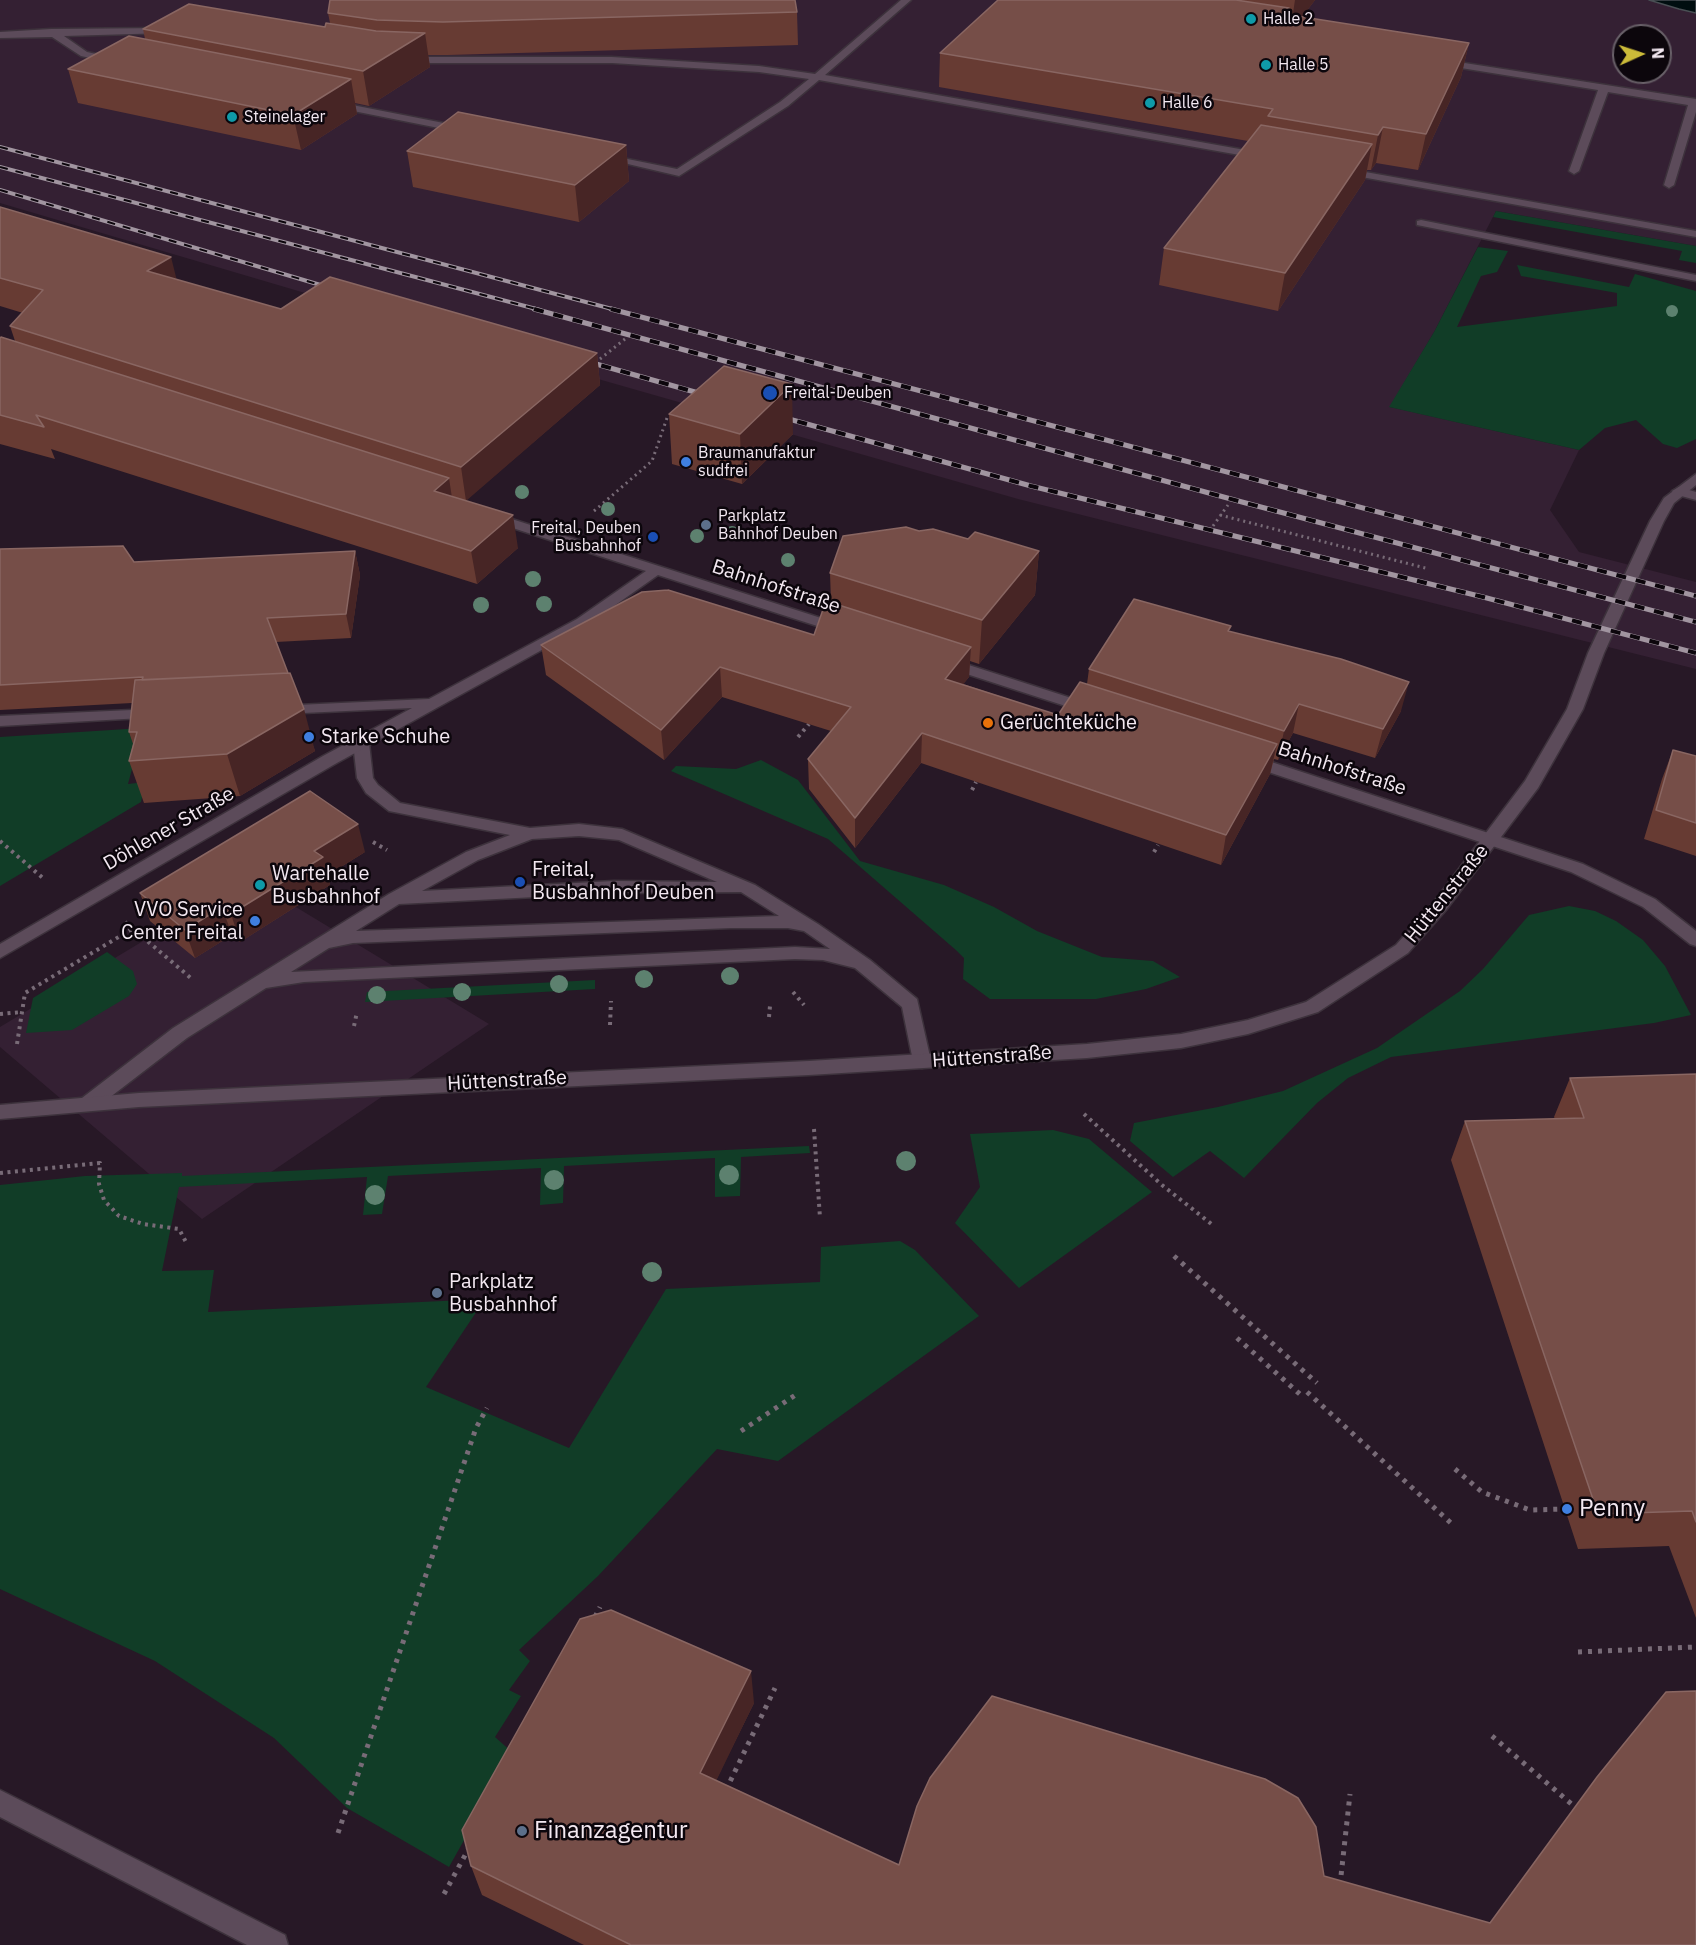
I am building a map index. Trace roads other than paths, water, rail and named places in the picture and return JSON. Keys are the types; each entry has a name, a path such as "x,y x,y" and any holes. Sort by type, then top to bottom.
{"street":[{"path":"586,153 679,173 784,104 906,0"},
{"path":"0,35 177,31"},
{"path":"51,33 84,54 131,63"},
{"path":"393,60 445,62 612,60 759,69 817,77 1274,159"},
{"path":"1430,61 1695,103 1669,185"},
{"path":"1574,171 1604,88"},
{"path":"318,101 470,131"},
{"path":"1333,169 1696,234"},
{"path":"1421,223 1696,278"},
{"name":"Hüttenstraße","path":"0,1112 88,1103 1087,1051 1181,1041 1248,1027 1312,1007 1402,949 1422,928 1491,840 1553,751 1575,709 1596,653 1657,521 1679,491 1696,478"},
{"path":"1679,491 1696,496"},
{"name":"Bahnhofstraße","path":"484,514 860,635"},
{"name":"Döhlener Straße","path":"0,952 361,743 582,622 656,570"},
{"path":"935,659 1104,713"},
{"path":"266,710 432,703"},
{"path":"0,721 174,713"},
{"path":"361,743 365,778 372,789 395,807 530,834 579,830 622,835 749,889 812,928 864,965 911,1004 922,1061"},
{"name":"Bahnhofstraße","path":"1235,755 1577,868 1630,892 1666,915 1696,940"},
{"path":"88,1103 180,1034 395,898 472,856 530,834"},
{"path":"395,898 614,886 703,885 749,889"},
{"path":"316,948 353,937 760,921 788,922 812,928"},
{"path":"259,983 304,976 795,953 823,954 864,965"},
{"path":"0,1803 275,1945"}],"railway":[{"path":"0,147 616,310"},
{"path":"0,167 540,310"},
{"path":"0,190 334,289"},
{"path":"534,309 1242,502 1696,622"},
{"path":"611,309 1696,596"},
{"path":"582,360 709,396"},
{"path":"778,416 1031,486 1483,597 1696,653"}],"place":[{"name":"Halle 2","path":"1251,19"},
{"name":"Halle 5","path":"1266,65"},
{"name":"Halle 6","path":"1150,103"},
{"name":"Steinelager","path":"232,117"},
{"name":"Freital-Deuben","path":"770,393"},
{"name":"Braumanufaktur sudfrei","path":"686,462"},
{"name":"Parkplatz Bahnhof Deuben","path":"706,525"},
{"name":"Freital, Deuben Busbahnhof","path":"653,537"},
{"name":"Gerüchteküche","path":"988,723"},
{"name":"Starke Schuhe","path":"309,737"},
{"name":"Freital, Busbahnhof Deuben","path":"520,882"},
{"name":"Wartehalle Busbahnhof","path":"260,885"},
{"name":"VVO Service Center Freital","path":"255,921"},
{"name":"Parkplatz Busbahnhof","path":"437,1293"},
{"name":"Penny","path":"1567,1509"},
{"name":"Finanzagentur","path":"522,1831"}]}
